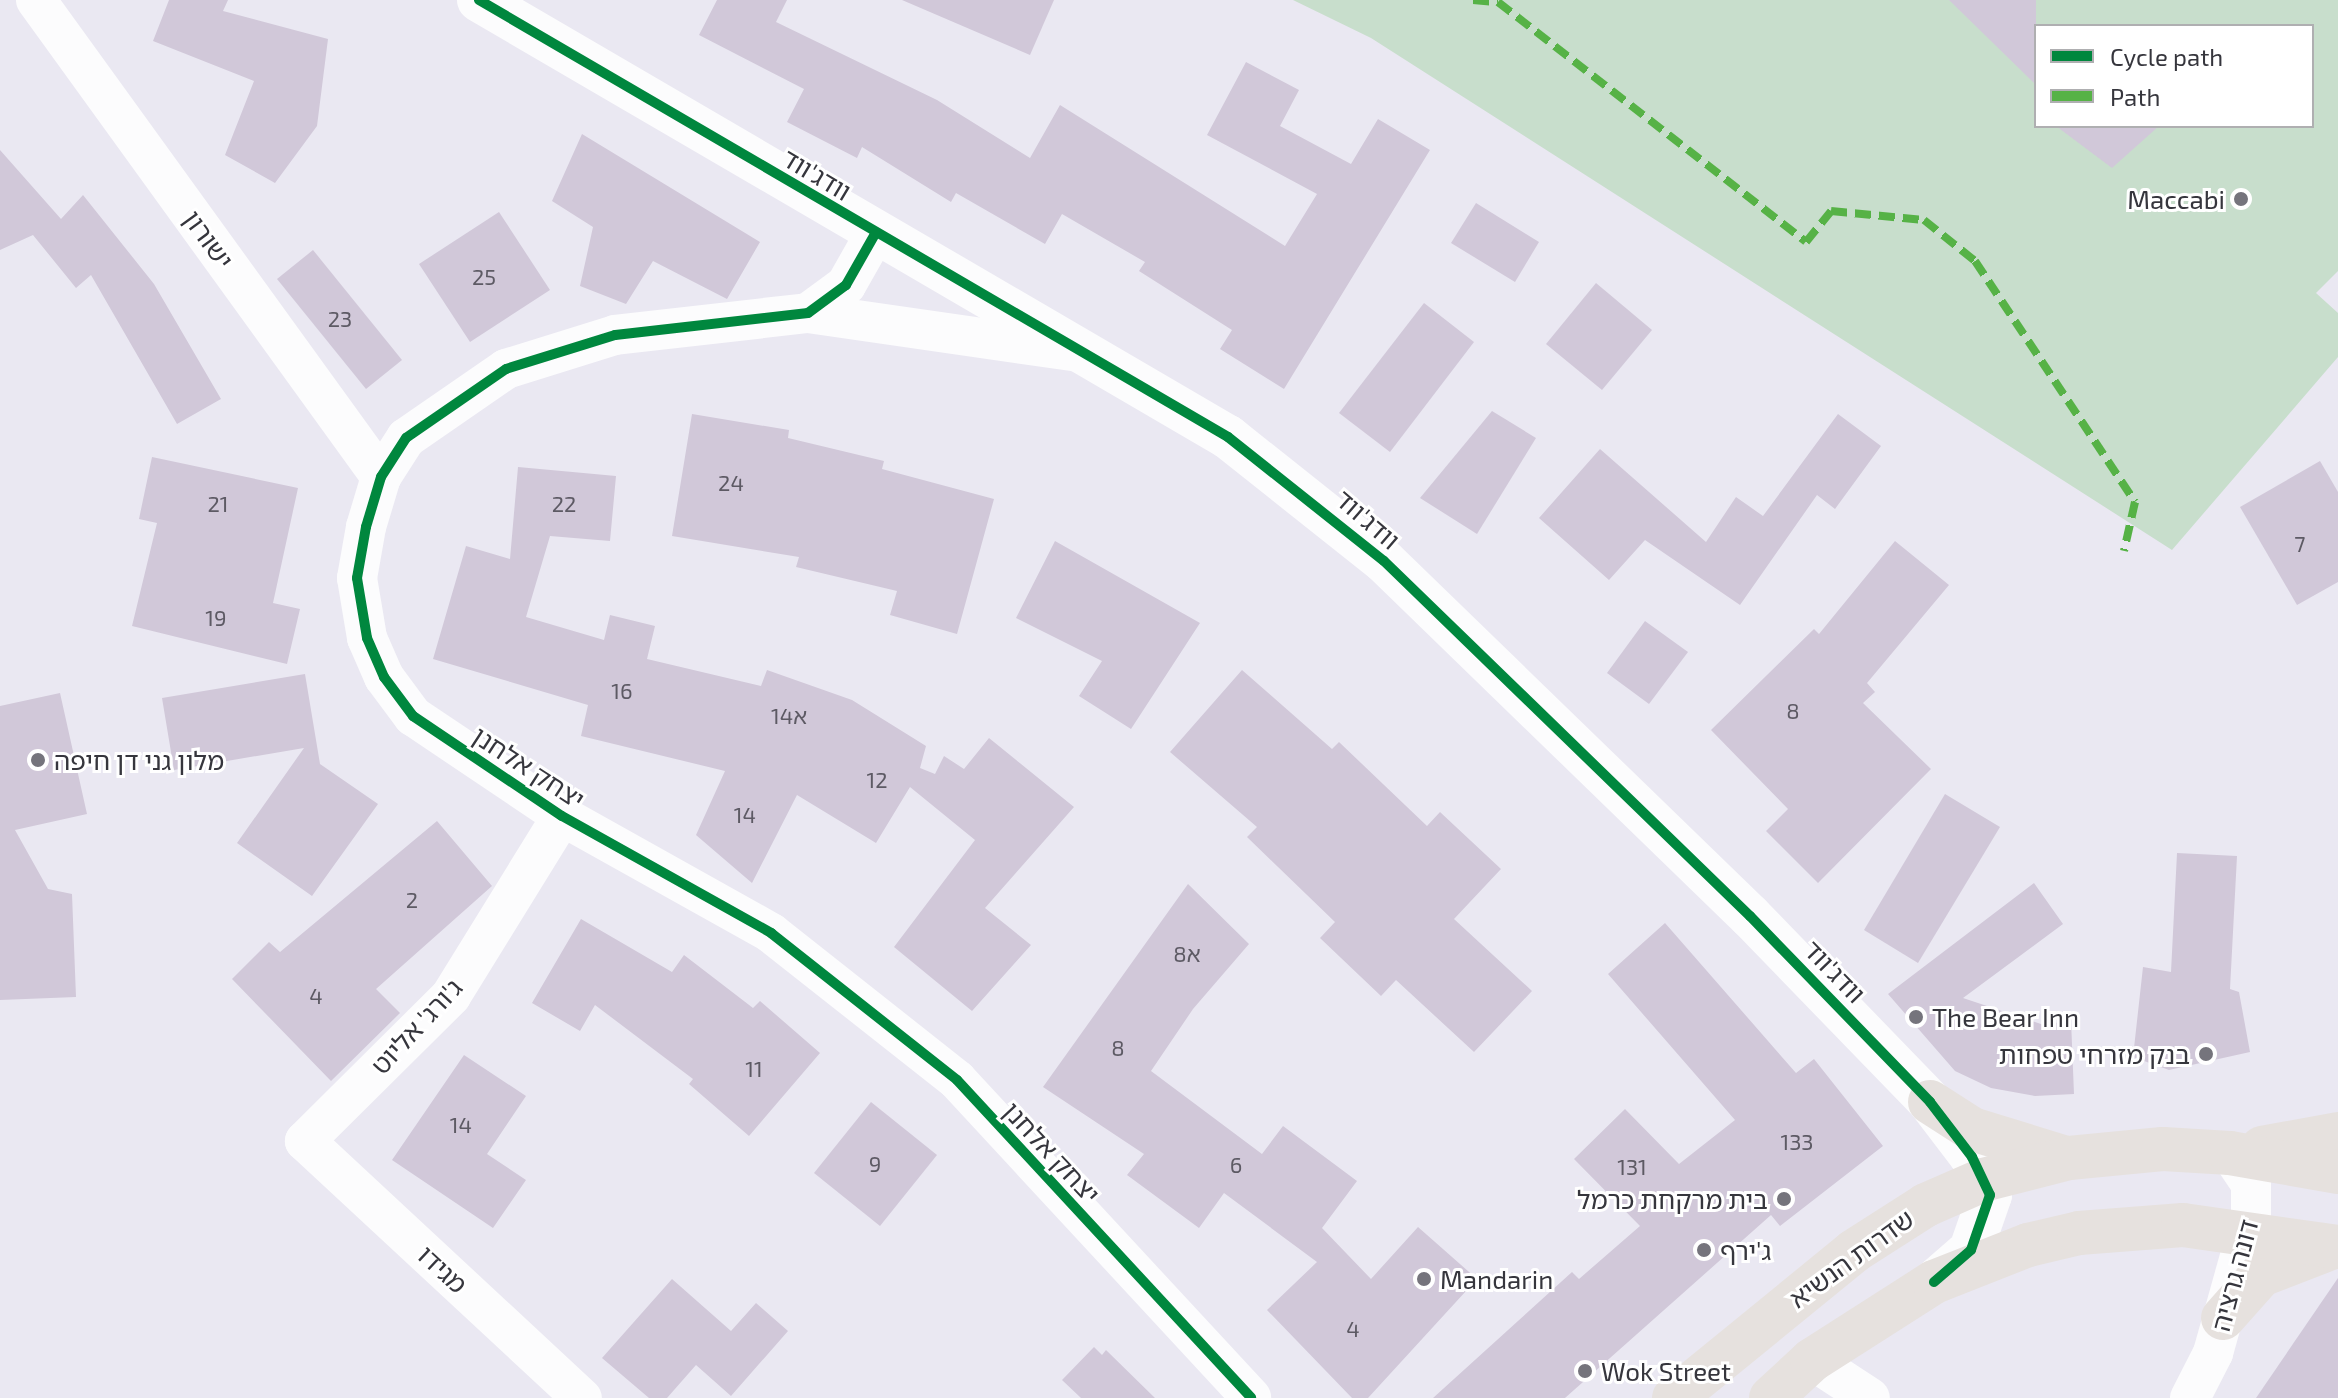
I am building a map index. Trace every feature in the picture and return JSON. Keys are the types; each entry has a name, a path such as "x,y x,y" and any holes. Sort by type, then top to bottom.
{"main road":[{"path":"1930,1102 1972,1129 2069,1158"},
{"path":"2230,1153 2338,1134"},
{"name":"שדרות הנשיא","path":"1674,1398 1854,1251 1926,1205 1983,1180 2069,1158 2163,1149 2230,1153 2338,1172"},
{"path":"1771,1398 1812,1360 1934,1282 1998,1254 2079,1233 2183,1225 2337,1247"},
{"path":"2223,1318 2261,1275 2337,1247"}],"street":[{"name":"ישורון","path":"36,0 381,477"},
{"name":"וודג'ווד","path":"479,0 875,234 1228,437 1384,561 1750,916 1930,1102 1983,1180"},
{"name":"יצחק אלחנן","path":"808,313 846,285 875,234"},
{"name":"יצחק אלחנן","path":"1082,352 808,313 615,335 506,369 406,438 381,477 357,578 367,638 384,677 413,716 562,816 771,933 957,1080 1251,1398"},
{"name":"ג'ורג' אליוט","path":"305,1141 451,996 562,816"},
{"name":"מגידו","path":"305,1141 582,1398"},
{"name":"דונה גרציה","path":"2190,1398 2223,1318 2247,1232 2251,1184 2230,1153"},
{"path":"1934,1282 1971,1250 1981,1233 1990,1195 1983,1180"},
{"path":"1812,1360 1870,1398"}],"green space":[{"path":"1293,0 2338,0 2338,271 2316,293 2338,313 2338,357 2172,550 1371,38"}],"building":[{"path":"169,0 228,0 223,11 328,39 317,126 275,183 225,155 254,81 153,41"},
{"path":"717,0 787,0 776,22 937,100 1030,158 1060,105 1285,246 1317,194 1207,135 1246,62 1299,90 1280,126 1351,164 1378,119 1430,150 1284,389 1220,349 1232,330 1139,271 1145,262 1062,214 1045,244 956,193 951,202 862,147 857,158 787,122 804,89 699,35"},
{"path":"902,0 1054,0 1030,55"},
{"path":"1949,0 2036,0 2034,83"},
{"path":"2059,128 2157,128 2112,168"},
{"path":"582,134 760,242 727,299 653,261 626,304 580,286 593,227 552,201"},
{"path":"0,150 61,219 83,195 154,284 221,399 177,424 91,275 76,288 33,235 0,250"},
{"path":"1476,203 1539,242 1515,282 1451,243"},
{"path":"499,212 550,290 470,342 419,264"},
{"path":"313,250 402,360 366,389 277,279"},
{"path":"1596,283 1652,330 1602,390 1546,344"},
{"path":"1424,303 1474,342 1390,452 1339,413"},
{"path":"1492,411 1536,438 1477,534 1420,498"},
{"path":"692,414 789,430 788,438 884,461 882,469 994,499 957,634 890,615 897,591 796,567 799,557 672,536"},
{"path":"1838,414 1881,446 1835,509 1817,495 1740,605 1645,540 1609,580 1539,518 1600,449 1706,542 1736,497 1763,516"},
{"path":"152,457 298,488 273,603 300,609 287,664 132,626 157,523 139,519"},
{"path":"2320,461 2338,492 2338,582 2297,605 2240,507"},
{"path":"518,467 616,476 610,541 550,536 526,617 604,640 610,615 655,626 647,659 761,686 767,670 852,700 926,746 920,768 935,774 944,756 964,769 989,738 1074,807 985,908 1031,945 972,1011 894,947 975,840 910,787 876,843 797,795 752,883 696,835 725,771 581,736 588,705 433,659 466,546 510,559"},
{"path":"1055,541 1200,623 1131,729 1079,696 1102,661 1016,618"},
{"path":"1895,541 1949,585 1867,683 1875,692 1863,703 1931,769 1818,883 1766,831 1788,809 1711,730 1814,629 1819,634"},
{"path":"1645,621 1688,652 1649,704 1607,673"},
{"path":"1242,670 1332,749 1339,742 1427,826 1440,812 1501,869 1454,919 1532,991 1474,1052 1396,980 1381,996 1320,938 1335,922 1247,837 1257,827 1170,752"},
{"path":"305,674 320,764 378,804 312,896 237,843 304,748 174,770 162,698"},
{"path":"60,693 87,814 15,830 48,889 72,894 76,997 0,1000 0,706"},
{"path":"1945,794 2000,827 1918,963 1864,930"},
{"path":"437,821 492,886 376,989 400,1013 331,1081 232,979 269,942 280,952"},
{"path":"2177,853 2237,856 2230,989 2239,992 2250,1052 2169,1070 2133,1057 2143,967 2171,972"},
{"path":"2034,883 2063,924 1963,998 2044,1025 2071,1020 2074,1094 2035,1096 1991,1088 1955,1071 1888,994"},
{"path":"1188,884 1249,944 1193,1009 1151,1071 1262,1154 1283,1126 1357,1181 1322,1228 1371,1279 1418,1227 1477,1279 1368,1398 1352,1398 1267,1310 1317,1262 1224,1193 1199,1228 1127,1175 1144,1154 1043,1087"},
{"path":"581,919 672,972 684,955 753,1008 760,1001 820,1053 749,1136 689,1084 693,1079 595,1005 580,1031 532,1003"},
{"path":"1665,923 1796,1073 1814,1059 1883,1146 1780,1226 1771,1215 1565,1398 1433,1398 1572,1272 1579,1279 1640,1226 1574,1159 1625,1109 1679,1164 1735,1120 1608,974"},
{"path":"464,1055 526,1096 487,1154 526,1180 493,1228 392,1160"},
{"path":"871,1102 937,1155 880,1226 814,1173"},
{"path":"2338,1278 2338,1398 2256,1398"},
{"path":"672,1279 731,1331 756,1303 788,1331 731,1396 696,1365 667,1398 649,1398 602,1358"},
{"path":"1094,1347 1102,1355 1106,1350 1155,1398 1081,1398 1062,1380"}],"marked path":[{"path":"1473,0 1498,2 1806,242 1831,211 1924,220 1975,261 2135,502 2124,551"}],"cycle path":[{"path":"479,0 1228,437 1384,561 1750,916 1930,1102 1972,1157 1990,1195 1971,1250 1934,1282"},
{"path":"875,234 846,285 808,313 615,335 506,369 406,438 381,477 366,527 357,578 367,638 384,677 413,716 562,816 771,933 957,1080 1251,1398"}],"place":[{"name":"Maccabi","path":"2241,199"},
{"name":"מלון גני דן חיפה","path":"38,760"},
{"name":"The Bear Inn","path":"1916,1017"},
{"name":"בנק מזרחי טפחות","path":"2206,1054"},
{"name":"בית מרקחת כרמל","path":"1784,1199"},
{"name":"ג'ירף","path":"1704,1250"},
{"name":"Mandarin","path":"1424,1279"},
{"name":"Wok Street","path":"1585,1371"}]}
